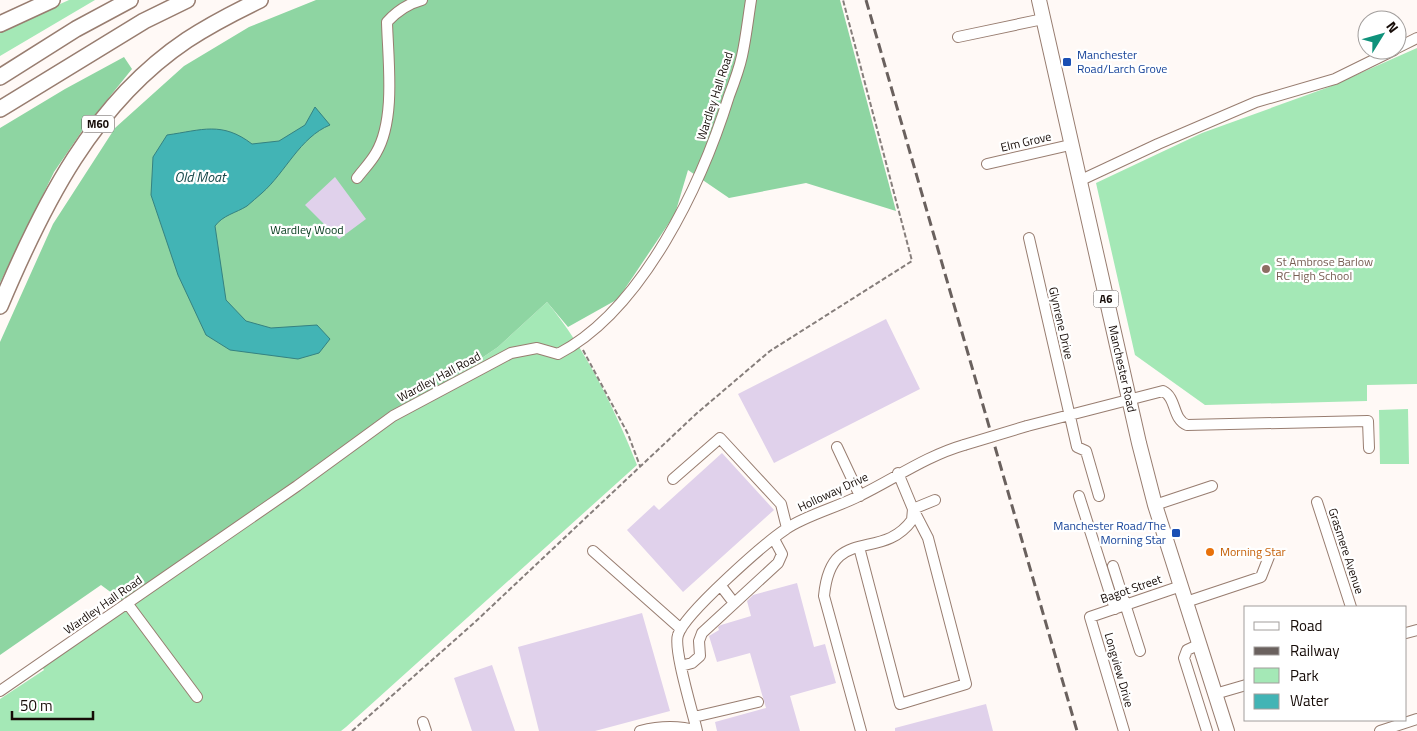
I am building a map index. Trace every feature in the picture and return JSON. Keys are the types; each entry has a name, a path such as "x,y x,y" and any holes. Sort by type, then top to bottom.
{"highway":[{"path":"0,24 52,0"},
{"path":"0,77 76,28 130,0"},
{"path":"0,109 144,21 187,0"},
{"name":"M60","path":"0,306 48,201 69,164 103,117 142,76 166,56 204,29 260,0"}],"main road":[{"name":"Manchester Road","path":"1039,0 1128,398 1155,505 1227,731"}],"street":[{"path":"357,178 376,154 385,132 388,108 387,22 396,12 410,3 422,0"},
{"name":"Wardley Hall Road","path":"0,691 297,486 393,416 511,353 538,348 558,354 579,341 624,301 654,258 681,213 717,136 742,58 751,0"},
{"path":"958,38 1043,19"},
{"path":"1079,181 1158,144 1256,102 1335,79 1373,60"},
{"name":"Elm Grove","path":"987,164 1070,144"},
{"name":"Glynrene Drive","path":"1029,238 1068,414 1077,447 1086,451 1099,496"},
{"name":"Holloway Drive","path":"681,629 692,613 787,528 860,496 898,474 948,450 1128,398 1163,391 1171,397 1179,420 1191,425 1368,421 1369,448"},
{"path":"673,479 720,438 780,504 787,528"},
{"path":"837,447 860,496"},
{"path":"859,547 900,704 966,684 928,538 898,474"},
{"path":"1155,505 1212,486"},
{"path":"1079,496 1115,609"},
{"path":"913,509 935,500"},
{"name":"Grasmere Avenue","path":"1317,502 1351,606"},
{"path":"861,731 824,596 826,580 830,566 837,556 845,551 898,535 912,520 913,509"},
{"path":"681,666 697,660 700,656 699,641 702,633 778,563 782,554 774,539"},
{"path":"593,551 681,629 677,636 681,666 697,731"},
{"path":"1186,602 1261,577 1270,554"},
{"path":"1113,566 1140,651"},
{"path":"721,586 734,603"},
{"name":"Bagot Street","path":"1090,616 1181,586"},
{"path":"127,603 197,697"},
{"name":"Longview Drive","path":"1090,616 1124,731"},
{"path":"1200,644 1187,650 1184,658 1207,731"},
{"path":"1215,694 1244,685"},
{"path":"694,717 758,702"},
{"path":"1380,731 1417,719"},
{"path":"640,731 658,726 683,726 697,731"}],"path":[{"path":"352,731 474,623 696,414 770,351 912,261 843,0"},
{"path":"579,341 628,434 640,466"}],"green space":[{"path":"69,0 95,0 0,56 0,31"},
{"name":"Wardley Wood","path":"316,0 840,0 896,211 806,183 729,198 688,170 675,214 618,299 568,327 547,302 498,347 124,602 101,585 0,655 0,342 53,224 115,128 184,66 249,27"},
{"name":"St Ambrose Barlow RC High School","path":"1417,48 1417,384 1367,385 1367,401 1205,405 1135,355 1096,183 1202,133 1329,87 1390,60 1407,60 1407,52"},
{"path":"124,57 132,69 82,131 54,172 0,283 0,128 65,89"},
{"path":"547,302 574,338 598,380 637,465 341,731 0,731 0,699 44,670 39,661 498,347"},
{"path":"1408,409 1409,464 1380,464 1379,410"}],"water":[{"name":"Old Moat","path":"315,107 330,125 319,131 301,147 262,193 247,206 218,222 215,226 226,300 246,321 271,328 317,325 330,339 319,353 298,359 230,350 206,335 178,275 151,195 153,157 167,135 201,130 211,129 231,132 252,144 279,141 305,125"}],"building":[{"path":"335,177 366,219 339,239 305,205"},
{"path":"886,319 920,389 774,463 738,394"},
{"path":"722,453 774,510 683,592 627,530 654,505 659,510"},
{"path":"797,583 814,647 825,644 836,683 790,696 800,731 717,731 715,722 766,708 750,653 717,662 709,636 719,630 718,627 721,625 751,616 747,601 753,595"},
{"path":"642,613 670,711 595,731 539,731 518,647"},
{"path":"492,665 515,731 472,731 454,678"},
{"path":"986,704 993,731 895,731 895,728"}],"railway":[{"path":"866,0 1077,731"}],"place":[{"name":"Manchester Road/Larch Grove","path":"1067,62"},
{"name":"St Ambrose Barlow RC High School","path":"1266,269"},
{"name":"Manchester Road/The Morning Star","path":"1176,533"},
{"name":"Morning Star","path":"1210,552"}]}
